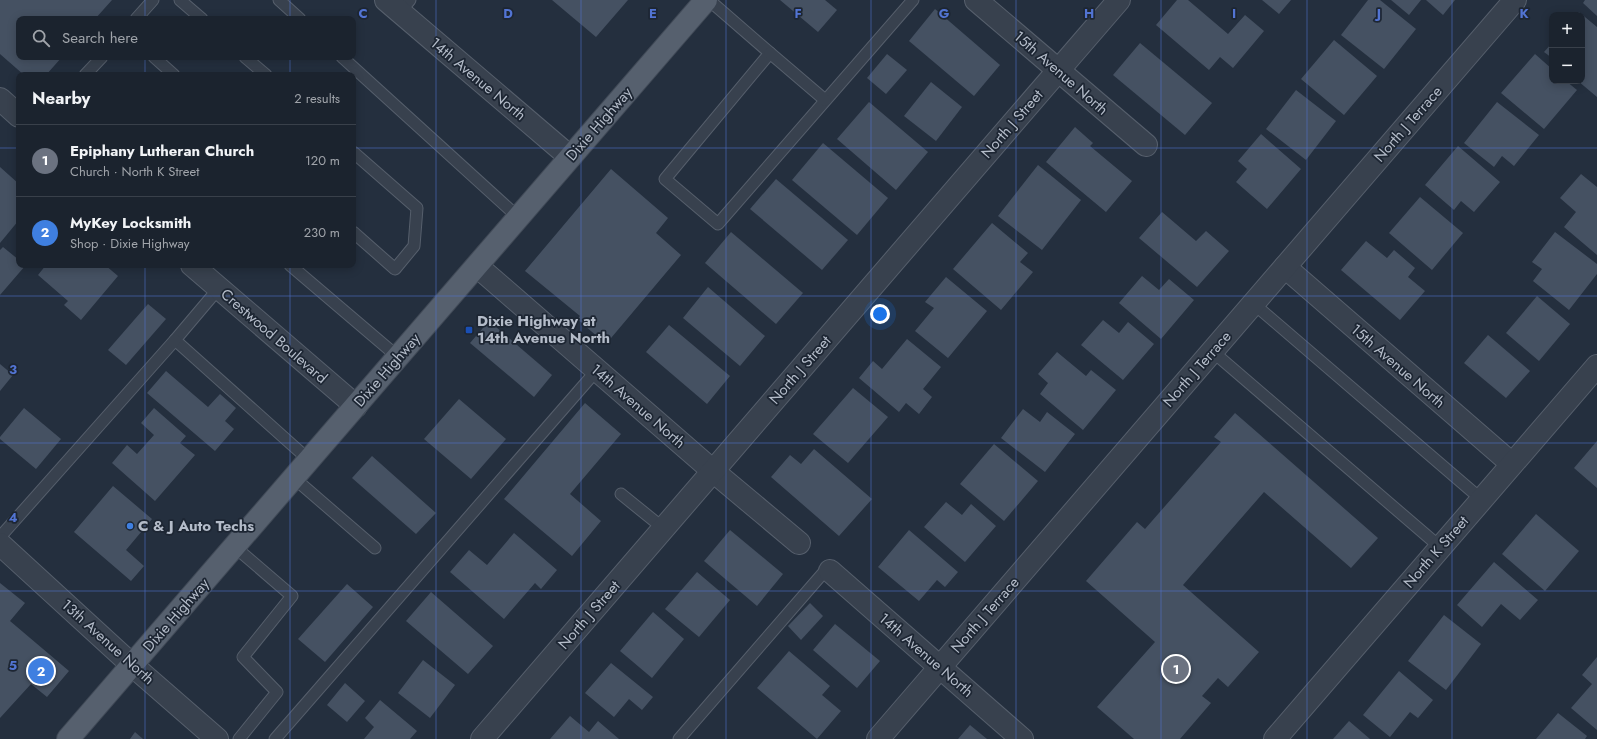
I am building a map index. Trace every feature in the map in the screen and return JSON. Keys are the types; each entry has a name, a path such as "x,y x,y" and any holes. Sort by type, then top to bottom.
{"main road":[{"name":"Dixie Highway","path":"68,739 706,0"}],"street":[{"name":"15th Avenue North","path":"976,0 1146,146"},
{"name":"North J Street","path":"482,739 1119,0"},
{"name":"North J Terrace","path":"878,739 1515,0"},
{"name":"14th Avenue North","path":"399,4 570,157"},
{"path":"0,100 16,113"},
{"name":"14th Avenue North","path":"477,266 713,471 799,543"},
{"name":"15th Avenue North","path":"1285,267 1512,464"},
{"name":"Crestwood Boulevard","path":"196,268 356,406"},
{"name":"North K Street","path":"1275,739 1597,366"},
{"name":"13th Avenue North","path":"0,544 132,665 217,739"},
{"name":"14th Avenue North","path":"830,571 1022,739"}],"lane":[{"path":"139,16 153,0"},
{"path":"180,0 199,16"},
{"path":"279,0 297,16"},
{"path":"709,0 826,100"},
{"path":"770,53 666,179 718,224 913,0"},
{"path":"88,72 99,60"},
{"path":"157,60 171,72"},
{"path":"248,60 262,72"},
{"path":"345,60 519,218"},
{"path":"356,155 417,208 414,246 395,269 356,235"},
{"path":"294,268 398,357"},
{"path":"0,537 175,340 219,288"},
{"path":"1254,304 1482,500"},
{"path":"175,340 309,460"},
{"path":"1212,351 1440,547"},
{"path":"275,739 597,370"},
{"path":"294,478 375,548"},
{"path":"621,494 663,528"},
{"path":"235,547 292,596 243,657 278,692 239,739"},
{"path":"679,739 824,572 830,571"}],"building":[{"path":"0,0 112,0 98,16 16,16 16,60 59,60 49,72 21,72 0,54"},
{"path":"552,0 628,0 596,37"},
{"path":"780,0 825,0 837,10 818,32"},
{"path":"1177,0 1188,0 1228,34 1245,15 1264,31 1233,68 1220,57 1209,70 1156,25"},
{"path":"1262,0 1291,0 1279,14"},
{"path":"1368,0 1380,0 1416,29 1384,69 1341,35"},
{"path":"1391,0 1421,0 1409,15"},
{"path":"1426,0 1455,0 1443,15"},
{"path":"1585,0 1597,0 1597,16 1583,3"},
{"path":"935,9 1000,65 974,96 909,41"},
{"path":"1585,17 1597,27 1597,97 1582,84 1585,84"},
{"path":"1334,40 1377,76 1344,115 1301,79"},
{"path":"1140,43 1212,103 1185,135 1113,75"},
{"path":"1549,46 1549,56 1544,52"},
{"path":"887,54 907,70 886,94 867,78"},
{"path":"1535,54 1549,66 1549,84 1570,84 1577,90 1544,129 1501,93"},
{"path":"931,82 962,107 936,141 904,116"},
{"path":"1296,90 1336,121 1306,160 1266,129"},
{"path":"869,102 928,152 896,190 837,139"},
{"path":"1497,102 1539,135 1514,166 1502,156 1494,167 1464,143"},
{"path":"1075,127 1093,143 1090,146 1132,181 1106,212 1046,162"},
{"path":"1261,134 1301,169 1267,209 1236,182 1247,169 1238,161"},
{"path":"823,143 888,198 857,235 792,180"},
{"path":"1458,146 1500,182 1474,212 1461,201 1454,210 1425,185"},
{"path":"1038,165 1081,200 1042,250 998,216"},
{"path":"0,167 16,181 16,224 0,243"},
{"path":"611,169 668,218 656,233 681,255 606,344 577,319 580,316 525,271"},
{"path":"1581,174 1597,187 1597,255 1564,227 1576,212 1560,198"},
{"path":"776,179 848,240 822,270 750,209"},
{"path":"1420,197 1463,233 1432,270 1389,233"},
{"path":"1162,212 1196,241 1206,231 1229,251 1197,287 1139,238"},
{"path":"992,223 1028,253 1020,262 1033,272 1001,310 953,269"},
{"path":"731,232 803,293 776,324 705,263"},
{"path":"1555,232 1597,264 1597,274 1569,310 1533,281 1542,269 1532,262"},
{"path":"1366,241 1387,258 1394,250 1415,268 1408,277 1425,291 1400,320 1341,270"},
{"path":"3,247 16,258 16,268 23,268 0,295 0,250"},
{"path":"44,268 109,268 118,276 81,320 64,305 68,301 38,275"},
{"path":"1142,276 1159,290 1169,279 1194,300 1161,339 1119,303"},
{"path":"946,277 987,311 948,358 915,331 934,308 925,302"},
{"path":"708,287 765,336 740,366 683,318"},
{"path":"1537,296 1570,324 1539,361 1506,333"},
{"path":"148,304 166,319 126,365 108,350"},
{"path":"1103,320 1119,333 1128,322 1154,344 1123,380 1081,345"},
{"path":"489,321 552,375 534,397 470,343"},
{"path":"669,325 730,376 707,404 646,352"},
{"path":"1488,335 1530,371 1506,398 1464,363"},
{"path":"907,339 941,367 923,389 932,397 919,414 906,403 899,412 859,378 873,361 882,369"},
{"path":"1057,352 1086,376 1091,370 1116,390 1083,430 1040,394 1048,383 1038,374"},
{"path":"0,364 13,375 0,391"},
{"path":"166,371 208,407 220,394 236,408 225,421 234,429 215,451 147,393"},
{"path":"853,388 888,417 848,463 813,434"},
{"path":"459,399 506,439 471,479 424,439"},
{"path":"585,403 621,434 570,494 601,521 572,556 504,499"},
{"path":"24,408 61,439 36,469 0,439 0,437"},
{"path":"154,408 186,436 180,443 195,455 155,501 112,463 127,445 137,454 154,435 141,423"},
{"path":"1023,409 1040,422 1047,412 1075,434 1045,472 1001,438"},
{"path":"1235,413 1378,538 1351,568 1264,492 1183,585 1259,652 1228,687 1218,678 1202,696 1211,703 1180,739 1134,739 1097,707 1155,642 1086,581 1137,522 1145,529 1221,442 1214,437"},
{"path":"1597,441 1597,488 1574,468"},
{"path":"994,444 1038,481 1004,521 960,484"},
{"path":"814,449 872,499 839,536 771,477 790,455 801,464"},
{"path":"372,456 436,513 416,534 352,478"},
{"path":"113,486 152,519 126,550 144,566 131,581 74,532"},
{"path":"946,502 962,515 971,504 996,526 965,562 924,527"},
{"path":"1536,514 1579,551 1545,591 1502,554"},
{"path":"730,530 783,574 757,606 704,561"},
{"path":"909,530 958,572 945,587 937,580 919,601 878,567"},
{"path":"514,533 557,570 541,589 535,583 504,619 450,572 469,550 487,565"},
{"path":"1494,562 1538,600 1520,620 1501,604 1482,627 1457,605"},
{"path":"697,572 730,600 699,637 665,609"},
{"path":"0,583 25,603 10,621 69,671 47,697 31,684 0,718"},
{"path":"347,584 373,607 325,662 298,639"},
{"path":"431,592 493,646 468,674 406,621"},
{"path":"810,603 823,616 801,640 788,626"},
{"path":"653,612 684,639 652,678 620,651"},
{"path":"1444,615 1481,644 1446,690 1408,661"},
{"path":"835,624 880,661 857,688 813,650"},
{"path":"789,651 830,686 822,695 841,711 817,739 757,688"},
{"path":"1597,657 1597,730 1571,708 1592,684 1582,675"},
{"path":"423,660 455,685 430,718 398,693"},
{"path":"611,663 653,697 642,710 629,699 614,717 585,693"},
{"path":"1399,671 1433,700 1418,718 1410,712 1390,737 1363,715"},
{"path":"345,683 365,701 347,722 327,705"},
{"path":"380,700 417,731 410,739 364,739 374,727 365,718"},
{"path":"1558,713 1587,736 1585,739 1536,739"},
{"path":"570,716 589,732 598,721 619,739 550,739"},
{"path":"1349,721 1370,739 1333,739"},
{"path":"970,725 987,739 958,739"},
{"path":"135,732 143,739 130,739"}],"place":[{"name":"Dixie Highway at 14th Avenue North","path":"469,330"},
{"name":"C & J Auto Techs","path":"130,526"},
{"name":"Epiphany Lutheran Church","path":"1176,669"},
{"name":"MyKey Locksmith","path":"41,671"}]}
